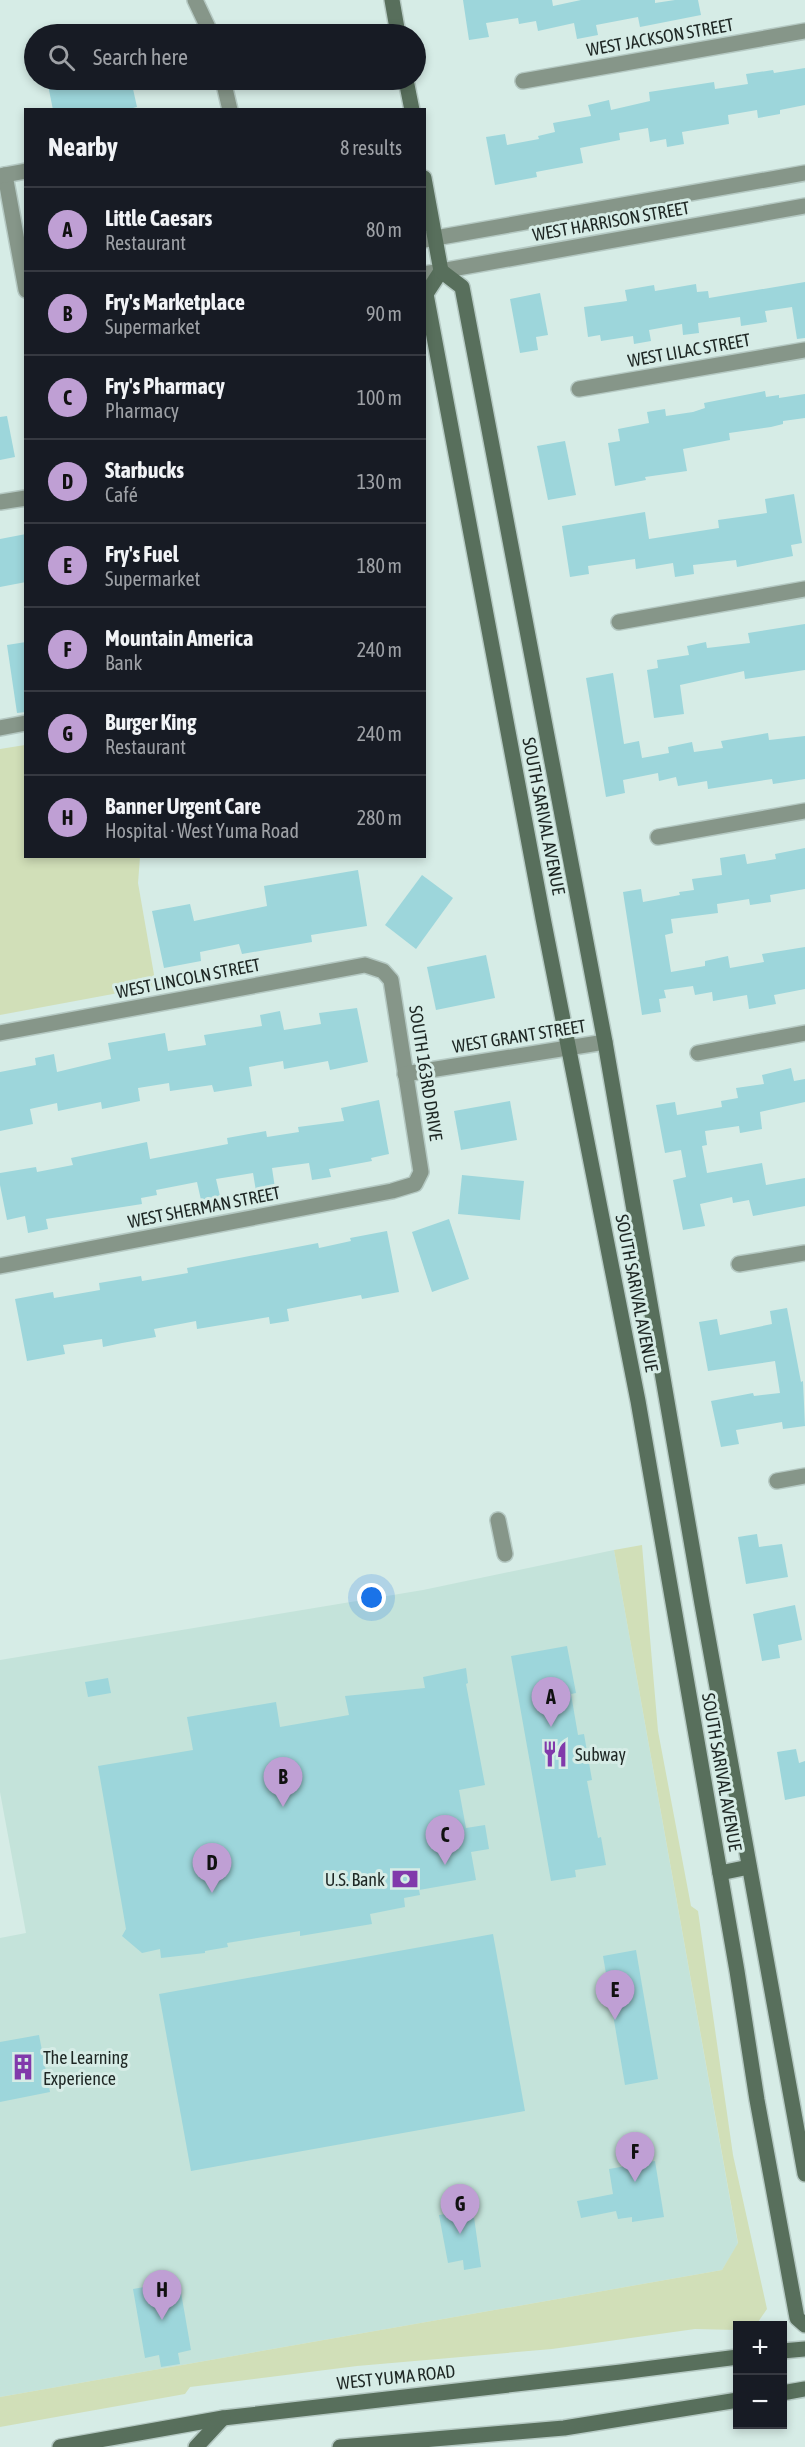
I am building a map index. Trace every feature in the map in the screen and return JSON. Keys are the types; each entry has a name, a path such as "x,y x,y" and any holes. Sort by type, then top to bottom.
{"main road":[{"path":"392,0 396,24"},
{"path":"408,90 412,108"},
{"path":"426,198 430,239 441,271"},
{"name":"SOUTH SARIVAL AVENUE","path":"805,2174 702,1605 604,1042 462,287 441,271 426,294 638,1401 757,2100 797,2318 805,2325"},
{"path":"675,1609 702,1605"},
{"path":"720,1873 749,1867"},
{"path":"787,2351 805,2349"},
{"name":"WEST YUMA ROAD","path":"60,2447 223,2418 733,2358"},
{"path":"787,2392 805,2390"},
{"path":"340,2447 564,2428 733,2401"},
{"path":"196,2447 223,2418"}],"street":[{"path":"195,0 206,24"},
{"name":"WEST JACKSON STREET","path":"523,81 805,31"},
{"path":"226,90 230,108"},
{"path":"24,171 3,176 24,280"},
{"name":"WEST HARRISON STREET","path":"430,239 805,173"},
{"name":"WEST HARRISON STREET","path":"426,274 805,206"},
{"name":"WEST LILAC STREET","path":"579,389 805,350"},
{"path":"0,502 24,498"},
{"path":"619,622 805,589"},
{"path":"0,728 24,723"},
{"path":"658,837 805,811"},
{"name":"WEST LINCOLN STREET","path":"0,1033 365,964 383,971"},
{"name":"SOUTH 163RD DRIVE","path":"383,971 391,980 421,1172 415,1184"},
{"path":"698,1053 805,1033"},
{"name":"WEST GRANT STREET","path":"405,1074 604,1042"},
{"name":"WEST SHERMAN STREET","path":"0,1266 392,1191 415,1184"},
{"path":"739,1264 805,1252"},
{"path":"777,1481 805,1476"},
{"path":"498,1520 505,1554"}],"shaded area":[{"path":"614,1550 738,2244 722,2270 0,2397 0,1938 26,1933 0,1792 0,1660 423,1590"}],"green space":[{"path":"24,745 24,858 140,858 138,883 156,986 0,1015 0,749"},
{"path":"642,1545 658,1731 691,1906 698,1911 733,2155 767,2309 759,2321 733,2321 733,2330 695,2329 552,2349 357,2366 190,2387 185,2394 0,2427 0,2397 722,2270 738,2243 614,1550"}],"building":[{"path":"463,0 552,0 553,6 581,0 655,0 655,3 698,0 701,15 640,27 638,17 596,25 598,35 577,39 574,23 538,31 536,21 519,24 518,18 486,23 489,37 469,40"},
{"path":"805,68 805,105 780,110 780,114 758,118 757,110 728,115 729,124 682,132 684,144 667,147 666,139 650,142 648,128 619,133 620,140 580,148 583,163 536,172 537,177 495,185 486,137 505,134 507,145 539,139 538,136 555,132 553,123 591,116 588,105 609,100 611,110 650,101 649,92 714,82 715,89 748,84 746,74 773,70 774,73"},
{"path":"49,90 133,90 137,107 133,108 53,108"},
{"path":"805,282 805,338 797,339 792,307 765,311 767,322 741,326 740,317 698,323 699,333 683,335 682,324 649,330 651,341 634,344 633,336 601,341 600,335 588,337 584,307 627,301 625,290 654,285 655,291 696,284 697,292 708,291 709,298"},
{"path":"540,293 548,335 536,337 538,350 520,353 510,299"},
{"path":"765,391 766,397 779,395 779,398 805,394 805,418 783,421 783,424 771,427 729,433 730,440 683,449 687,471 645,477 646,480 615,486 608,443 620,441 618,429 649,423 647,412 665,409 666,416 693,412 705,408 704,403"},
{"path":"7,416 15,457 0,460 0,417"},
{"path":"565,441 576,495 548,500 537,446"},
{"path":"794,494 802,543 791,545 793,556 737,567 736,560 693,565 694,574 675,577 673,563 636,569 635,559 588,566 589,574 570,577 562,526 645,512 649,539 719,528 718,520 767,513 765,499"},
{"path":"24,534 24,582 0,587 0,539"},
{"path":"805,624 805,670 745,679 744,671 680,685 684,714 654,718 647,670 658,668 657,660 689,655 687,646 706,642 707,648 750,643 748,633"},
{"path":"24,642 24,712 17,713 7,645"},
{"path":"613,673 624,744 639,741 642,758 669,753 668,747 692,742 694,752 723,748 721,741 768,733 769,740 805,736 805,779 773,784 772,779 708,789 707,781 678,786 676,777 659,781 658,773 623,780 625,793 606,797 586,678"},
{"path":"805,848 805,889 770,895 771,902 750,905 749,899 717,904 718,913 671,919 673,933 665,935 671,972 705,966 705,961 728,956 730,968 764,962 762,954 805,947 805,989 774,995 776,1004 749,1009 747,995 713,1001 712,992 695,995 693,986 664,990 666,998 659,999 661,1012 642,1015 623,892 641,889 643,902 680,895 679,892 694,890 692,879 722,875 720,858 745,854 747,864 776,859 775,854"},
{"path":"358,870 367,926 311,935 312,942 242,954 239,944 200,952 201,961 164,968 152,911 190,904 194,921 267,906 264,886"},
{"path":"422,875 453,898 416,949 385,925"},
{"path":"486,955 495,998 436,1010 427,967"},
{"path":"357,1008 368,1062 330,1070 328,1061 284,1069 283,1061 249,1067 252,1086 214,1092 212,1085 170,1091 169,1083 138,1088 140,1101 102,1109 101,1102 58,1111 57,1103 30,1109 33,1124 0,1131 0,1072 36,1065 35,1058 54,1054 57,1072 111,1059 108,1043 165,1033 168,1051 206,1045 204,1035 262,1026 260,1015 280,1011 284,1030 321,1024 319,1013"},
{"path":"791,1068 794,1081 805,1079 805,1102 760,1112 762,1129 740,1133 739,1126 705,1131 707,1145 702,1146 707,1173 762,1163 766,1185 805,1178 805,1206 753,1216 749,1200 733,1203 732,1197 700,1204 705,1226 683,1230 673,1180 686,1177 681,1150 665,1153 656,1105 675,1102 677,1115 722,1107 721,1101 738,1098 736,1088 764,1084 762,1075"},
{"path":"379,1100 389,1154 371,1158 372,1161 329,1169 331,1177 312,1180 309,1163 272,1168 275,1188 256,1191 253,1173 216,1179 220,1196 201,1200 197,1182 156,1190 157,1195 141,1198 142,1204 46,1219 48,1229 28,1233 25,1216 7,1220 0,1173 36,1167 37,1172 73,1165 71,1158 147,1142 150,1159 228,1144 227,1138 266,1131 267,1137 299,1132 298,1127 344,1121 341,1108"},
{"path":"510,1101 517,1140 461,1150 454,1111"},
{"path":"462,1175 524,1181 520,1220 458,1214"},
{"path":"449,1219 469,1279 432,1292 412,1232"},
{"path":"387,1231 399,1292 362,1299 361,1295 287,1309 289,1321 270,1324 269,1317 197,1329 196,1321 154,1329 156,1337 103,1347 102,1339 63,1345 65,1354 27,1361 15,1299 53,1292 54,1298 100,1290 99,1283 141,1276 142,1281 188,1273 187,1268 318,1243 319,1248 351,1241 350,1238"},
{"path":"787,1308 801,1382 803,1381 805,1426 783,1429 782,1422 736,1430 739,1444 721,1447 711,1401 753,1393 754,1396 780,1393 775,1361 708,1371 699,1322 717,1319 720,1335 772,1324 770,1311"},
{"path":"757,1534 759,1547 782,1544 788,1577 746,1584 738,1537"},
{"path":"795,1605 802,1640 778,1645 780,1658 762,1661 753,1614"},
{"path":"567,1646 576,1693 571,1694 578,1735 584,1734 592,1780 587,1781 598,1838 601,1837 606,1865 575,1870 576,1877 551,1881 511,1656"},
{"path":"466,1668 468,1683 466,1684 485,1785 459,1790 466,1828 485,1825 489,1849 471,1852 476,1880 419,1890 420,1895 404,1898 405,1907 370,1914 372,1924 300,1936 300,1931 227,1943 228,1947 205,1951 205,1953 161,1958 160,1949 142,1953 122,1936 126,1929 98,1766 193,1750 187,1717 276,1702 280,1727 349,1715 345,1696 425,1688 423,1677"},
{"path":"108,1678 111,1693 88,1697 85,1682"},
{"path":"796,1749 799,1763 805,1761 805,1796 785,1800 777,1752"},
{"path":"493,1934 525,2111 191,2171 159,1994"},
{"path":"636,1950 658,2079 625,2085 603,1956"},
{"name":"The Learning Experience","path":"39,2035 50,2092 0,2102 0,2042"},
{"path":"655,2161 664,2217 632,2222 632,2217 618,2219 616,2211 581,2218 577,2201 613,2194 609,2169"},
{"path":"473,2210 481,2267 464,2270 463,2260 448,2263 439,2215"},
{"path":"179,2281 191,2350 178,2353 180,2364 161,2367 159,2355 145,2358 133,2289"}],"place":[{"name":"Little Caesars","path":"551,1727"},
{"name":"Subway","path":"555,1754"},
{"name":"Fry's Marketplace","path":"283,1807"},
{"name":"Fry's Pharmacy","path":"445,1865"},
{"name":"U.S. Bank","path":"405,1879"},
{"name":"Starbucks","path":"212,1893"},
{"name":"Fry's Fuel","path":"615,2020"},
{"name":"The Learning Experience","path":"23,2067"},
{"name":"Mountain America","path":"635,2182"},
{"name":"Burger King","path":"460,2234"},
{"name":"Banner Urgent Care","path":"162,2320"}]}
